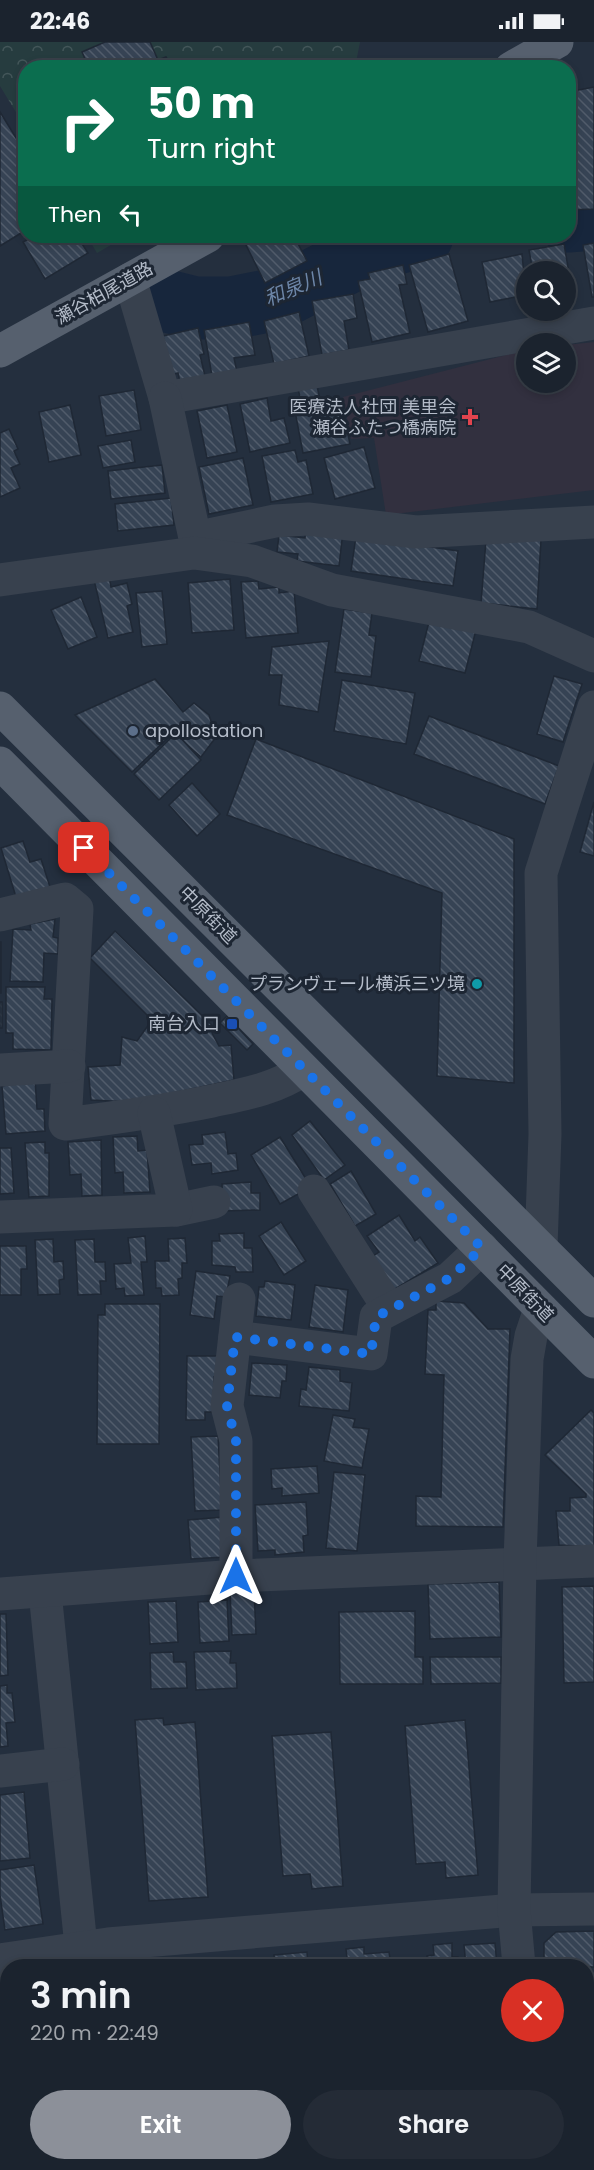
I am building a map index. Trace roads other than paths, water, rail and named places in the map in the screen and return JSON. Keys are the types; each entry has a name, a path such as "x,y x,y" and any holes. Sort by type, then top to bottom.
{"main road":[{"path":"525,60 557,42"},
{"name":"瀬谷柏尾道路","path":"0,351 195,243"},
{"name":"中原街道","path":"0,708 594,1301"},
{"name":"中原街道","path":"0,763 594,1362"}],"street":[{"path":"130,279 165,398 194,546"},
{"path":"165,398 594,323"},
{"path":"0,580 194,546 275,521 308,519 416,532 594,522"},
{"path":"194,546 252,561 332,590 530,627 594,656"},
{"path":"541,1247 545,1134 541,873 594,708"},
{"path":"0,915 65,899 77,909 65,1124 154,1113 266,1089 284,1082 303,1070"},
{"path":"0,1070 69,1066"},
{"path":"154,1113 176,1210"},
{"path":"314,1191 389,1309"},
{"path":"0,1217 176,1210 214,1202"},
{"path":"235,1337 371,1354 376,1317 450,1278 482,1248"},
{"path":"236,1576 236,1441 227,1406 239,1299"},
{"path":"518,1959 514,1910 520,1563 527,1359 531,1336 540,1309"},
{"path":"0,1594 236,1576 594,1561"},
{"path":"45,1592 82,1956"},
{"path":"0,1771 63,1764"},
{"path":"20,1959 82,1956 514,1910 594,1909"}],"waterway":[{"name":"和泉川","path":"576,220 594,219"},
{"name":"和泉川","path":"159,299 195,308 232,308 277,299 371,250 396,243"}],"place":[{"name":"医療法人社団 美里会 瀬谷ふたつ橋病院","path":"470,417"},
{"name":"apollostation","path":"133,731"},
{"name":"プランヴェール横浜三ツ境","path":"477,984"},
{"name":"南台入口","path":"232,1024"}]}
